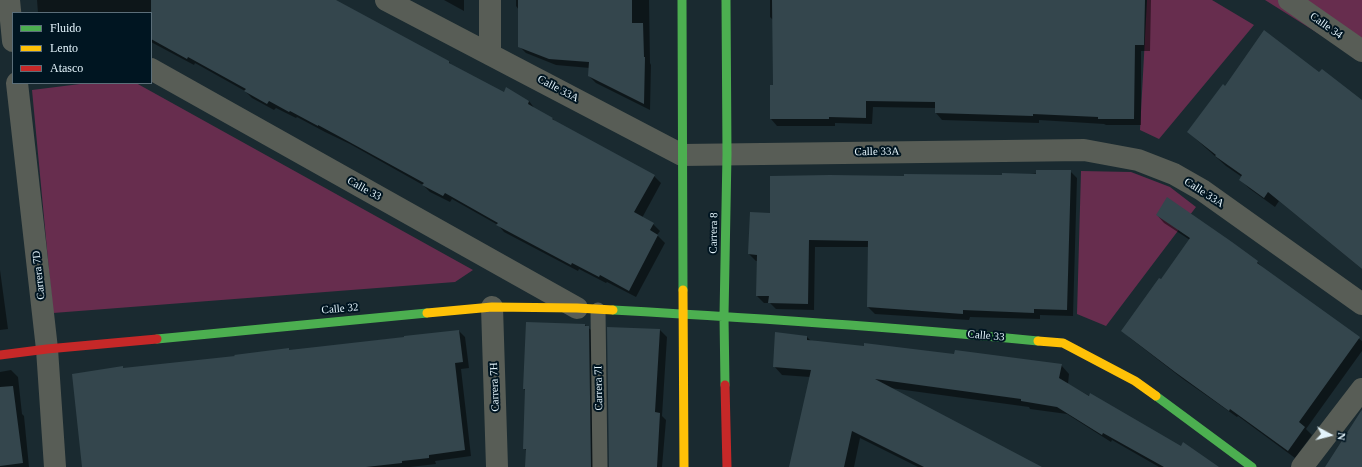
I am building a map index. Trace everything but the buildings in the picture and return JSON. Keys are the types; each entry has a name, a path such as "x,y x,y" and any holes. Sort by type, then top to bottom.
{"street":[{"path":"9,0 12,31"},
{"name":"Calle 33A","path":"386,0 682,155 1084,150 1138,160 1174,174 1202,190 1362,304"},
{"path":"490,0 490,54"},
{"path":"682,0 684,467"},
{"name":"Carrera 8","path":"726,0 727,154 724,316 727,467"},
{"name":"Calle 34","path":"1289,0 1362,51"},
{"name":"Calle 33","path":"152,70 588,309"},
{"name":"Carrera 7D","path":"17,84 47,349 55,467"},
{"name":"Calle 32","path":"0,355 47,349 492,307 588,309 683,314"},
{"name":"Carrera 7H","path":"492,307 497,467"},
{"name":"Calle 33","path":"683,314 950,332 1063,343 1135,381 1252,467"},
{"path":"1302,467 1355,409 1362,389"}],"lane":[{"name":"Carrera 7I","path":"588,309 600,467"}],"shaded area":[{"path":"1147,0 1212,0 1254,25 1159,139 1140,130"},
{"path":"1265,0 1362,0 1362,38 1351,54"},
{"path":"80,84 138,84 473,270 455,282 53,313 32,90"},
{"path":"1081,171 1131,172 1170,187 1196,207 1106,326 1077,314"}],"traffic: fast":[{"path":"682,0 683,290"},
{"path":"725,385 724,316 727,154 726,0"},
{"path":"613,310 826,323 1038,341"},
{"path":"157,339 427,313"},
{"path":"1156,396 1252,467"}],"traffic: slow":[{"path":"683,290 684,467"},
{"path":"427,313 492,307 613,310"},
{"path":"1038,341 1063,343 1135,381 1156,396"}],"traffic: jam":[{"path":"0,355 47,349 157,339"},
{"path":"725,385 727,467"}]}
